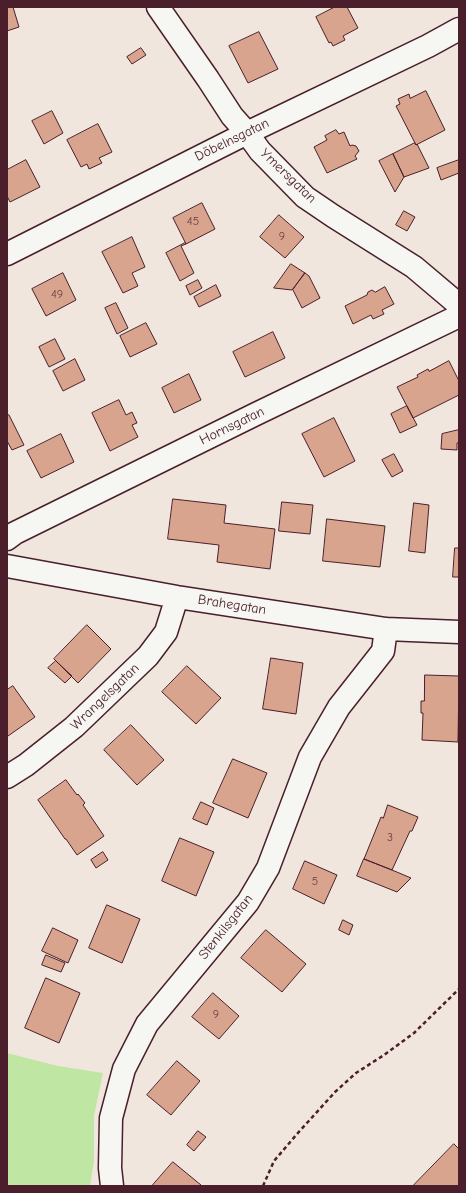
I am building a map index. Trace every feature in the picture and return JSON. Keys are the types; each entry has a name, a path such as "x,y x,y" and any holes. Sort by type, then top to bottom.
{"street":[{"name":"Ymersgatan","path":"158,7 232,116 260,151 305,197 414,268 459,305"},
{"name":"Döbelnsgatan","path":"7,254 247,133 428,46 459,29"},
{"name":"Hornsgatan","path":"7,540 15,533 459,316"},
{"name":"Brahegatan","path":"7,566 177,597 386,628 459,632"},
{"name":"Wrangelsgatan","path":"7,777 26,765 74,728 148,656 166,632 177,597"},
{"name":"Stenkilsgatan","path":"112,1186 110,1168 111,1118 124,1069 147,1024 248,902 268,868 310,757 339,707 383,650 386,628"}],"path":[{"path":"263,1186 274,1162 335,1092 356,1073 414,1033 459,989"}],"green space":[{"path":"7,1053 58,1066 103,1073 94,1116 94,1161 90,1186 7,1186"}],"building":[{"path":"7,7 13,7 19,27 7,31"},
{"path":"335,7 347,7 358,28 343,36 345,40 333,46 331,42 329,43 316,17"},
{"path":"259,32 278,69 248,83 229,46"},
{"path":"141,48 146,55 132,64 127,57"},
{"path":"426,91 445,130 416,145 396,106 400,104 398,99 409,94 410,98"},
{"path":"52,111 63,133 44,144 32,121"},
{"path":"98,124 112,152 99,158 102,163 89,169 87,164 81,167 67,140"},
{"path":"336,130 339,134 344,132 350,146 356,146 359,151 355,156 357,159 327,173 314,147 327,140 325,136"},
{"path":"415,143 416,145 417,144 429,168 404,177 393,154"},
{"path":"393,154 404,177 395,192 379,161"},
{"path":"26,160 40,187 10,202 7,196 7,170"},
{"path":"459,160 459,173 441,180 437,168"},
{"path":"202,203 215,229 186,244 173,218"},
{"path":"404,211 415,217 407,231 396,225"},
{"path":"279,215 304,237 285,258 260,237"},
{"path":"132,237 145,267 132,273 138,286 123,293 102,252"},
{"path":"185,243 186,244 181,246 194,273 180,281 166,253"},
{"path":"291,264 305,273 292,290 274,288"},
{"path":"63,273 76,300 46,316 32,289"},
{"path":"305,273 309,276 320,298 302,308 293,290"},
{"path":"198,280 202,288 190,295 186,286"},
{"path":"216,285 221,296 199,307 194,297"},
{"path":"385,287 394,304 382,310 384,314 373,319 371,315 353,324 345,306 367,295 368,292 372,290 375,292"},
{"path":"116,303 128,328 117,334 105,308"},
{"path":"146,323 157,344 130,357 120,336"},
{"path":"273,332 285,358 245,377 233,352"},
{"path":"55,339 65,359 49,367 39,347"},
{"path":"75,359 85,380 63,391 53,371"},
{"path":"449,361 459,381 459,395 413,418 397,387 418,377 417,375 428,369 429,371"},
{"path":"189,374 201,400 174,413 162,388"},
{"path":"119,400 126,415 132,412 137,423 132,425 138,437 110,451 92,413"},
{"path":"407,406 417,425 400,433 391,414"},
{"path":"9,415 24,445 12,450 7,441 7,416"},
{"path":"334,418 355,461 324,477 302,434"},
{"path":"459,430 457,450 441,449 442,434"},
{"path":"61,434 74,462 41,478 27,451"},
{"path":"394,454 403,471 392,477 382,460"},
{"path":"173,499 226,505 224,523 275,529 270,569 217,562 219,545 168,539"},
{"path":"282,502 313,505 310,534 279,531"},
{"path":"414,503 429,505 425,553 409,551"},
{"path":"327,519 385,526 380,567 323,561"},
{"path":"455,548 459,548 459,577 453,577"},
{"path":"87,625 111,649 78,683 54,659"},
{"path":"271,658 303,663 296,714 263,709"},
{"path":"56,661 72,676 65,683 48,668"},
{"path":"187,666 221,698 196,724 162,692"},
{"path":"425,675 459,676 458,742 422,740 423,713 421,713 421,701 424,701"},
{"path":"13,686 35,717 8,736 7,690"},
{"path":"131,725 164,760 137,785 104,750"},
{"path":"233,759 267,773 248,818 213,803"},
{"path":"66,780 85,803 83,805 104,836 77,855 38,800"},
{"path":"201,802 214,808 207,825 193,819"},
{"path":"388,805 418,817 392,870 364,859 381,817 383,818"},
{"path":"180,838 214,852 196,896 162,881"},
{"path":"103,852 108,860 96,868 91,860"},
{"path":"364,859 411,878 397,892 357,876"},
{"path":"305,861 337,875 324,904 293,889"},
{"path":"107,905 140,919 122,963 89,948"},
{"path":"343,920 353,925 349,935 339,930"},
{"path":"53,928 78,940 68,963 42,951"},
{"path":"266,930 306,964 282,992 241,958"},
{"path":"46,955 65,963 61,972 42,965"},
{"path":"46,978 80,993 59,1043 25,1028"},
{"path":"213,993 239,1016 219,1039 192,1017"},
{"path":"177,1061 200,1081 171,1115 147,1095"},
{"path":"198,1131 206,1137 194,1151 187,1145"},
{"path":"454,1144 459,1149 459,1186 413,1186"},
{"path":"173,1162 201,1185 152,1186"}]}
